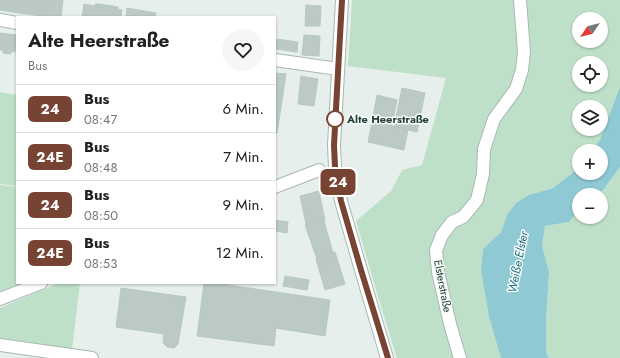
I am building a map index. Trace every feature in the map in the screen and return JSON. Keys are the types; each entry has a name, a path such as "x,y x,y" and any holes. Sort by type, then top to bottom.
{"street":[{"path":"342,0 334,145 335,167 340,194 361,270 388,358"},
{"name":"Elsterstraße","path":"460,358 450,324 438,272 436,250 442,235 452,222 463,217 477,200 483,174 484,149 494,119 516,89 522,70 524,52 520,0"},
{"path":"0,20 16,22"},
{"path":"276,60 338,69"},
{"path":"276,188 319,170"},
{"path":"0,299 38,284"},
{"path":"0,345 92,358"}],"green space":[{"path":"352,0 620,0 620,87 608,119 608,100 572,100 572,136 602,136 600,140 597,144 572,144 572,173 553,188 529,195 507,215 501,232 483,249 481,270 489,317 501,358 397,358 356,221 391,191 402,170 422,165 446,78 348,66"},
{"path":"0,92 16,95 16,186 0,184"},
{"path":"620,167 620,358 549,358 546,352 546,322 549,272 542,246 545,226 569,222 572,218 572,224 608,224 608,188 605,188"},
{"path":"0,185 16,187 16,284 22,284 0,292"},
{"path":"57,284 80,284 72,350 0,338 0,308"}],"water":[{"name":"Weiße Elster","path":"620,87 620,167 605,188 572,188 572,218 569,222 545,226 542,246 549,272 546,352 549,358 501,358 489,317 481,270 483,249 501,232 507,215 516,203 529,195 553,188 572,173 572,180 608,180 608,144 597,144 602,136 608,136 608,119"}],"building":[{"path":"0,0 21,0 19,13 0,10"},
{"path":"21,0 45,0 42,16 19,13"},
{"path":"45,0 63,0 61,16 42,16"},
{"path":"84,4 95,6 95,4 99,4 97,16 82,16"},
{"path":"99,4 118,7 118,9 122,10 121,16 97,16"},
{"path":"306,5 321,6 320,26 305,26"},
{"path":"127,8 156,13 155,16 126,16"},
{"path":"0,33 16,35 15,52 11,51 11,54 3,53 3,50 0,50"},
{"path":"304,35 320,36 319,56 302,55"},
{"path":"277,39 298,42 297,52 276,49"},
{"path":"276,73 286,74 282,101 276,100"},
{"path":"301,76 318,79 314,106 298,104"},
{"path":"402,88 425,93 417,132 394,127"},
{"path":"377,95 397,100 392,126 372,122"},
{"path":"276,100 282,101 276,133"},
{"path":"372,122 408,130 404,150 368,142"},
{"path":"319,191 325,221 306,224 300,196"},
{"path":"276,220 288,222 287,233 276,231"},
{"path":"324,221 333,253 317,259 305,225"},
{"path":"335,252 345,284 325,290 316,259"},
{"path":"285,276 309,280 307,290 283,286"},
{"path":"204,284 222,284 330,300 325,336 276,328 274,346 197,336"},
{"path":"121,288 186,297 178,344 174,348 167,347 163,343 164,334 116,327"}],"bus line":[{"name":"24","path":"342,0 334,145 335,167 341,201 388,358"}],"place":[{"name":"Alte Heerstraße","path":"335,119"}]}
